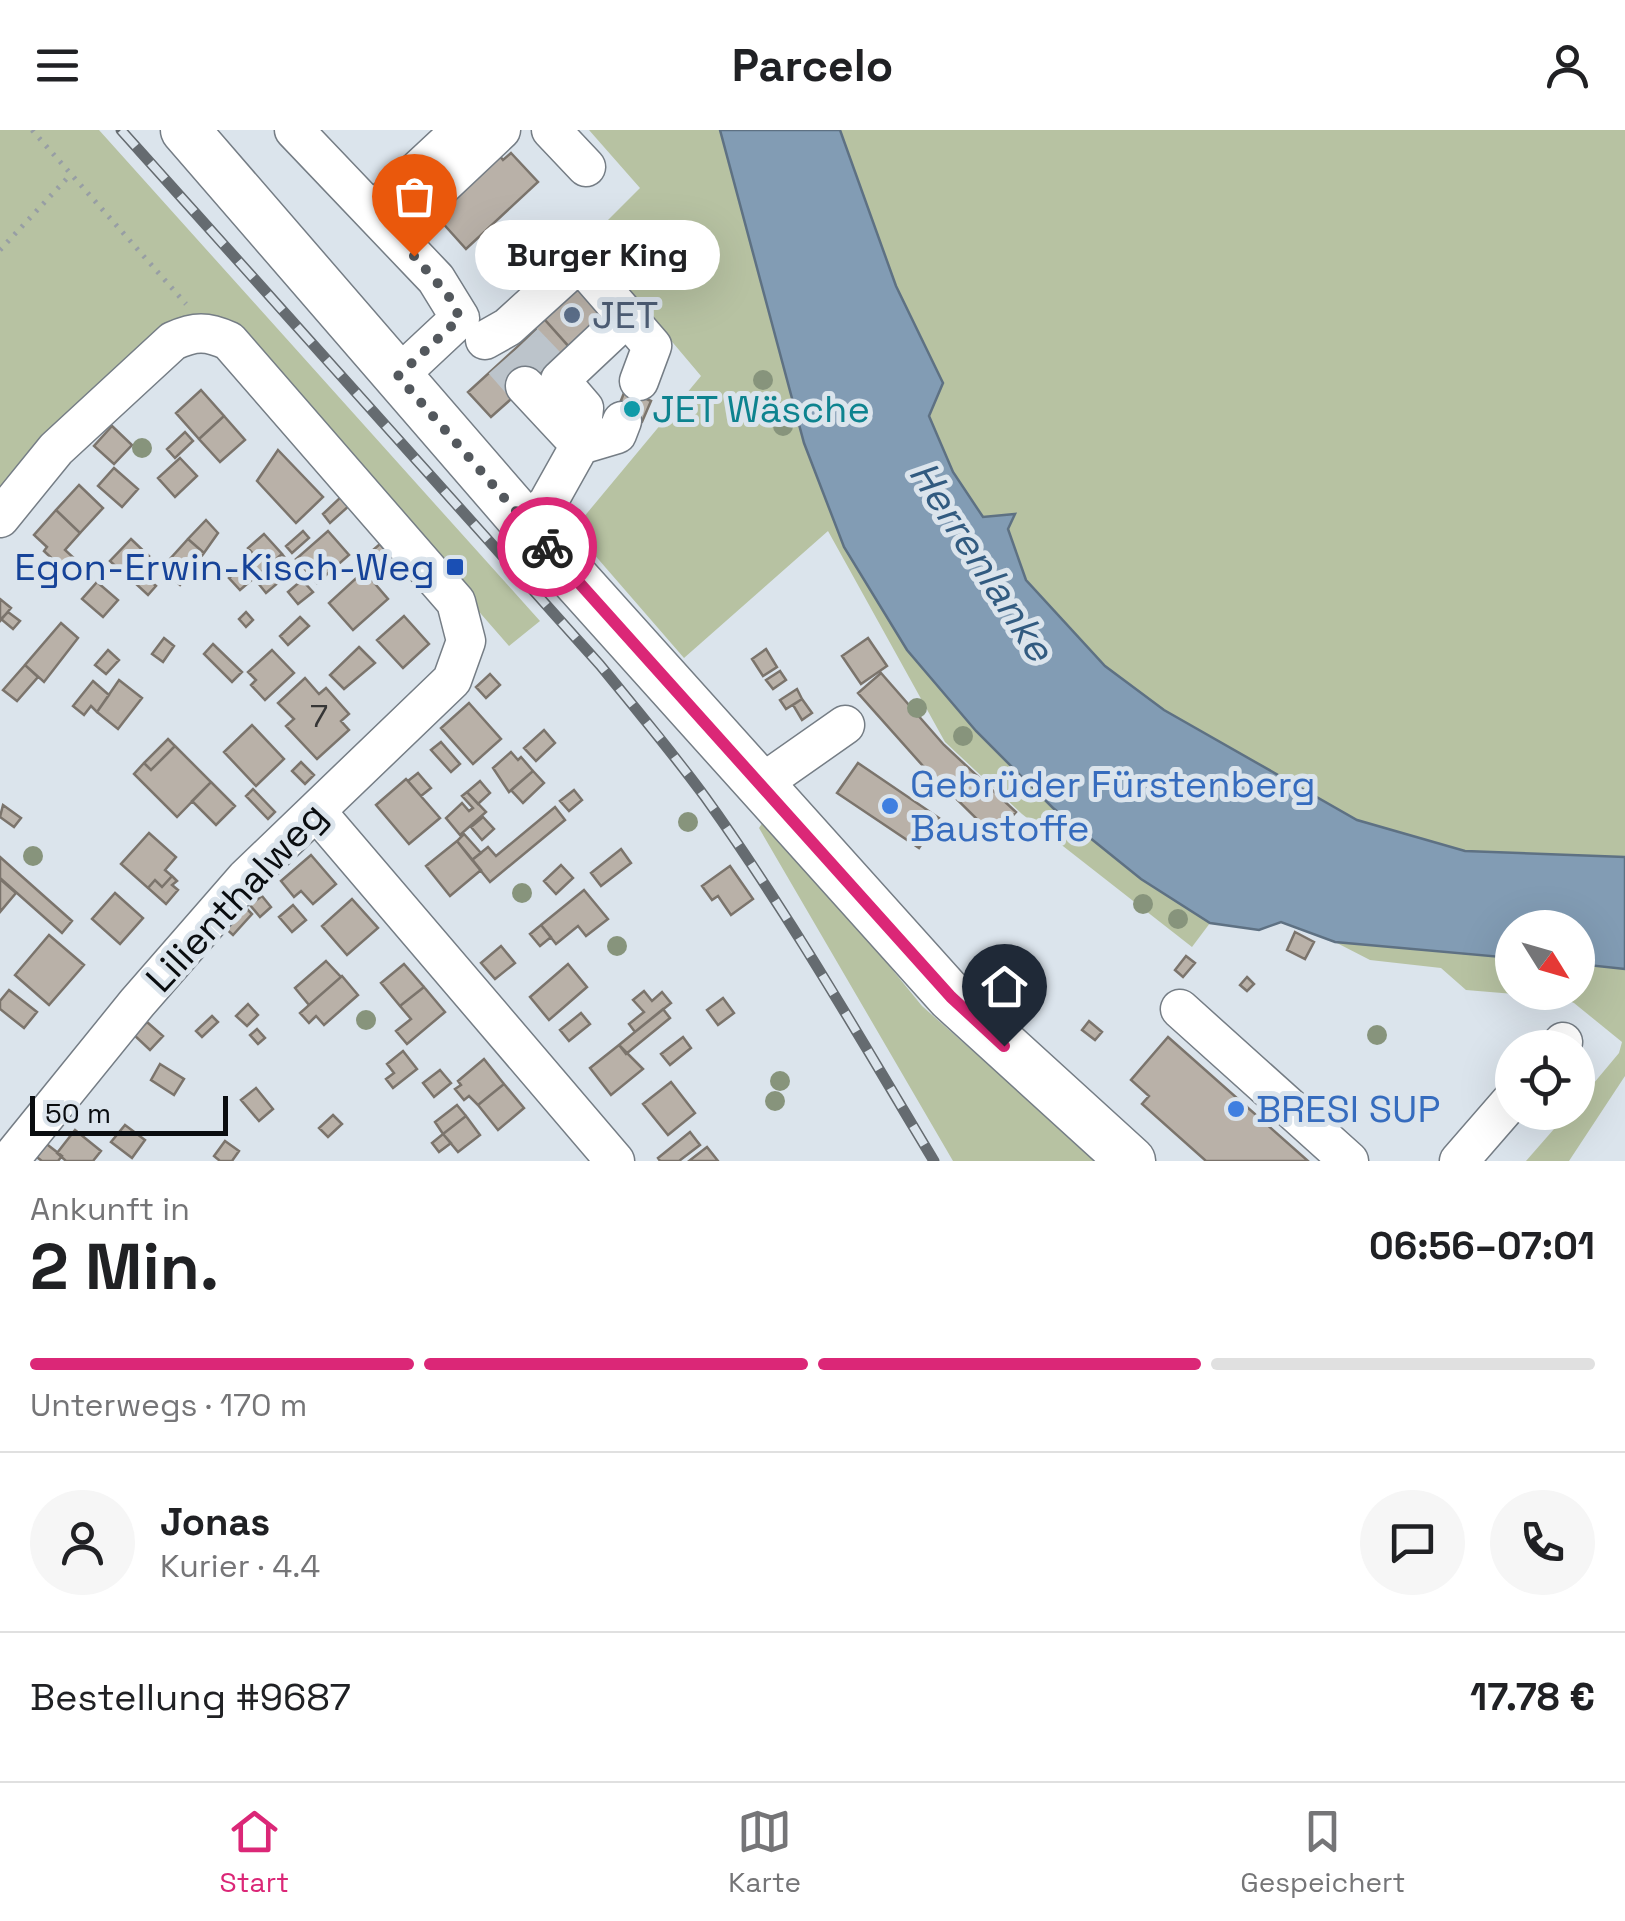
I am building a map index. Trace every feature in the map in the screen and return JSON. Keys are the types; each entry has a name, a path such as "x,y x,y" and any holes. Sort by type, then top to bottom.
{"main road":[{"path":"185,130 526,523 951,997 1131,1161"}],"street":[{"path":"294,130 436,279 514,352 580,445"},
{"path":"383,222 461,130"},
{"path":"383,222 501,130"},
{"path":"551,130 586,168"},
{"path":"514,352 574,268 587,271 652,346 639,382"},
{"path":"398,376 514,352 627,317"},
{"path":"0,518 56,449 174,341 195,331 213,333"},
{"name":"Lilienthalweg","path":"9,1161 149,989 246,878 452,680 466,641 456,602 229,341 213,333"},
{"path":"526,523 547,504 580,445 617,434 622,421"},
{"path":"761,784 845,725"},
{"path":"316,811 615,1161"},
{"path":"1180,1009 1348,1161"},
{"path":"1459,1161 1495,1120"}],"path":[{"path":"32,130 213,333"},
{"path":"0,250 71,174"}],"green space":[{"path":"0,130 99,130 540,621 509,646 240,338 212,325 0,505"},
{"path":"589,130 720,130 804,443 844,547 907,650 976,731 1053,808 1141,879 1210,923 1192,947 1022,814 945,742 828,531 684,658 573,530 701,376 587,241 640,188"},
{"path":"840,130 1625,130 1625,857 1465,851 1357,820 1164,710 1105,666 1026,579 1008,529 1015,514 983,517 953,472 929,415 943,383 896,286"},
{"path":"767,816 922,1006 1097,1161 953,1161 759,828"},
{"path":"1335,942 1495,956 1495,992 1466,990 1441,968 1370,960"},
{"path":"1595,966 1625,969 1625,1076 1595,1122 1595,1082 1619,1053 1622,1042 1583,1010 1595,1010"},
{"path":"1553,1130 1589,1130 1569,1161 1526,1161"}],"water":[{"name":"Herrenlanke","path":"720,130 840,130 896,286 943,383 929,416 953,472 983,517 1015,514 1008,529 1026,580 1105,666 1164,710 1357,820 1465,851 1625,857 1625,969 1595,966 1595,910 1495,910 1495,956 1335,942 1281,922 1259,930 1210,923 1141,879 1053,808 976,731 907,650 844,547 804,443"}],"building":[{"path":"511,153 538,182 466,249 430,209 499,155 503,160"},
{"name":"JET","path":"572,280 607,319 573,351 537,311"},
{"path":"537,311 569,347 491,417 468,392 536,330 527,320"},
{"name":"JET Wäsche","path":"630,378 642,397 651,401 642,422 614,418"},
{"path":"201,390 224,416 199,439 176,413"},
{"path":"224,416 245,440 220,462 199,439"},
{"path":"112,426 132,445 114,464 94,446"},
{"path":"185,432 193,441 175,458 167,449"},
{"path":"278,450 323,497 296,523 257,481"},
{"path":"180,458 197,476 175,497 158,478"},
{"path":"114,468 138,489 122,507 98,486"},
{"path":"79,485 103,508 80,533 56,510"},
{"path":"343,495 351,504 330,523 323,514"},
{"path":"56,510 80,533 65,550 76,560 65,571 34,535"},
{"path":"206,520 218,533 204,553 188,539"},
{"path":"303,531 309,538 292,553 286,546"},
{"path":"328,531 349,555 317,583 296,559"},
{"path":"264,534 282,554 240,590 229,578 255,556 248,548"},
{"path":"131,539 149,556 128,578 110,561"},
{"path":"188,539 204,553 180,585 161,569"},
{"path":"380,544 385,550 372,562 366,556"},
{"path":"282,554 294,569 266,593 254,578"},
{"path":"364,571 388,599 353,630 329,603"},
{"path":"143,575 156,586 148,595 135,583"},
{"path":"302,580 313,592 298,604 288,592"},
{"path":"97,582 118,600 103,617 82,599"},
{"path":"0,599 11,608 0,621"},
{"path":"8,612 20,621 13,629 1,619"},
{"path":"246,612 253,620 246,627 239,619"},
{"path":"404,616 429,644 403,668 377,640"},
{"path":"300,617 309,626 288,645 280,636"},
{"path":"61,623 78,638 44,682 25,665"},
{"path":"164,638 174,646 163,662 152,654"},
{"path":"868,638 887,666 861,684 842,656"},
{"path":"213,644 242,672 232,682 204,654"},
{"path":"359,647 375,663 344,689 330,675"},
{"path":"766,649 777,667 763,676 752,659"},
{"path":"108,650 119,660 106,674 95,665"},
{"path":"272,650 294,673 265,700 251,685 256,680 248,672"},
{"path":"25,665 38,677 17,701 3,690"},
{"path":"780,671 786,680 773,689 766,680"},
{"path":"881,673 944,745 1016,812 994,836 923,766 858,693"},
{"path":"490,674 500,685 486,698 476,687"},
{"path":"305,678 319,694 326,688 349,714 341,721 349,730 317,759 286,726 294,719 278,703"},
{"path":"119,680 142,698 118,729 97,712"},
{"path":"93,681 109,695 97,712 91,706 84,715 73,706"},
{"path":"797,689 802,699 786,709 780,700"},
{"path":"802,699 812,713 802,720 793,705"},
{"path":"469,703 501,739 473,764 441,728"},
{"path":"252,725 284,759 256,786 224,752"},
{"path":"544,730 555,743 536,761 524,748"},
{"path":"168,739 175,746 151,770 144,763"},
{"path":"441,742 460,764 451,772 431,750"},
{"path":"175,746 211,782 177,817 134,774 144,763 151,770"},
{"path":"511,752 533,771 509,792 493,768"},
{"path":"301,762 314,775 305,784 292,771"},
{"path":"858,763 939,818 919,848 837,793"},
{"path":"533,771 544,783 523,803 511,790"},
{"path":"418,773 431,788 421,796 408,781"},
{"path":"406,779 440,818 409,844 376,805"},
{"path":"480,781 490,793 478,804 467,792"},
{"path":"211,782 235,806 216,825 192,801"},
{"path":"253,789 275,812 268,819 246,796"},
{"path":"574,790 582,800 569,811 560,801"},
{"path":"467,792 486,812 460,835 446,818 462,803 469,811 473,808 462,796"},
{"path":"3,805 21,818 14,827 0,817"},
{"path":"555,807 565,820 490,882 472,860 488,847 496,856"},
{"path":"483,817 494,829 482,840 471,827"},
{"path":"149,833 176,857 165,870 172,876 162,887 155,880 148,888 121,864"},
{"path":"464,834 481,853 472,860 457,841"},
{"path":"457,841 481,870 450,896 426,866"},
{"path":"621,849 631,863 601,886 591,873"},
{"path":"311,855 336,884 313,904 301,891 294,897 281,881"},
{"path":"0,857 72,921 62,933 0,878"},
{"path":"561,865 573,878 556,894 544,881"},
{"path":"730,866 753,899 731,915 718,896 712,900 702,886"},
{"path":"172,876 177,881 172,885 178,890 166,904 148,888 155,880 162,887"},
{"path":"0,879 16,893 0,912"},
{"path":"584,890 608,919 586,936 578,926 556,944 541,925"},
{"path":"115,893 143,918 120,944 92,919"},
{"path":"262,896 271,907 260,917 250,905"},
{"path":"352,899 378,928 347,955 322,926"},
{"path":"243,905 252,914 233,935 224,927"},
{"path":"293,905 306,920 292,932 279,917"},
{"path":"541,925 551,937 540,946 530,934"},
{"path":"1295,932 1314,942 1305,959 1287,950"},
{"path":"49,935 84,965 49,1005 15,975"},
{"path":"501,946 515,963 495,979 481,963"},
{"path":"1186,956 1195,963 1183,977 1175,970"},
{"path":"326,961 341,977 309,1005 295,988"},
{"path":"404,964 424,987 400,1006 381,983"},
{"path":"568,964 587,987 549,1020 530,997"},
{"path":"342,976 358,995 324,1025 316,1016 309,1023 300,1013"},
{"path":"1247,977 1254,984 1247,991 1240,985"},
{"path":"424,987 445,1012 407,1044 396,1031 411,1019 400,1006"},
{"path":"9,990 37,1012 24,1028 0,1009 0,1001"},
{"path":"644,991 652,1001 662,992 671,1003 635,1032 629,1024 644,1012 633,1000"},
{"path":"723,998 734,1013 718,1025 707,1010"},
{"path":"248,1004 258,1015 247,1026 236,1016"},
{"path":"663,1009 670,1018 626,1054 619,1045"},
{"path":"581,1013 590,1024 569,1041 560,1030"},
{"path":"212,1016 218,1022 202,1037 196,1031"},
{"path":"1089,1021 1102,1032 1095,1040 1082,1030"},
{"path":"147,1022 163,1036 150,1050 134,1035"},
{"path":"257,1029 265,1038 258,1044 250,1035"},
{"path":"683,1037 691,1048 670,1065 661,1054"},
{"path":"1168,1037 1308,1161 1206,1161 1142,1104 1149,1096 1131,1080"},
{"path":"619,1045 643,1069 611,1095 590,1068"},
{"path":"403,1051 417,1069 393,1088 386,1079 394,1073 387,1064"},
{"path":"484,1059 504,1084 478,1105 469,1096 464,1100 455,1089 461,1085 458,1081"},
{"path":"160,1064 184,1079 174,1095 151,1080"},
{"path":"440,1070 451,1083 434,1097 423,1083"},
{"path":"671,1082 695,1113 668,1135 643,1104"},
{"path":"504,1084 524,1108 498,1130 478,1105"},
{"path":"256,1088 273,1109 259,1121 241,1100"},
{"path":"457,1105 466,1116 443,1134 435,1122"},
{"path":"333,1115 342,1124 328,1137 319,1128"},
{"path":"466,1116 480,1135 458,1152 443,1134"},
{"path":"125,1125 145,1140 132,1158 111,1142"},
{"path":"75,1130 101,1151 93,1161 66,1161 57,1153"},
{"path":"690,1132 700,1145 679,1161 660,1161 658,1158"},
{"path":"443,1134 451,1143 439,1152 432,1143"},
{"path":"225,1141 239,1151 232,1161 220,1161 214,1156"},
{"path":"44,1142 62,1156 58,1161 42,1161 34,1155"},
{"path":"707,1147 718,1161 689,1161"}],"tunnel":[{"path":"524,342 547,366"},
{"path":"503,361 525,386"}],"railway":[{"path":"121,130 600,665 667,747 766,886 934,1161"}],"way so far":[{"path":"414,256 448,295 460,318 398,376 547,547"}],"place":[{"name":"Burger King","path":"414,256"},
{"name":"JET","path":"572,315"},
{"name":"JET Wäsche","path":"632,409"},
{"name":"Egon-Erwin-Kisch-Weg","path":"455,567"},
{"name":"Gebrüder Fürstenberg Baustoffe","path":"890,806"},
{"name":"BRESI SUP","path":"1236,1109"}],"route":[{"path":"547,547 951,997 1004,1046"}]}
